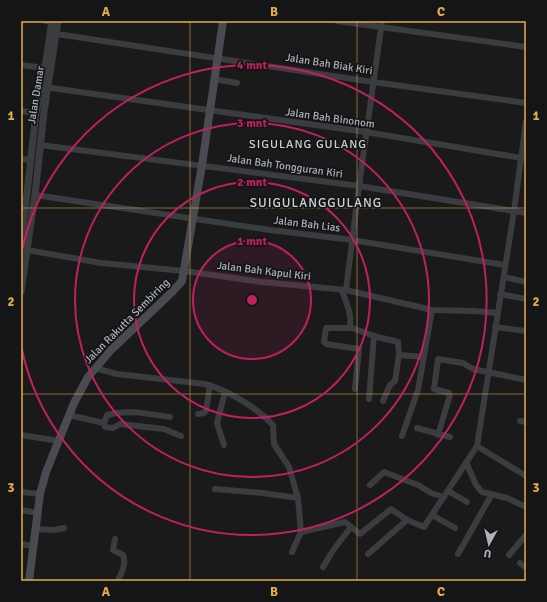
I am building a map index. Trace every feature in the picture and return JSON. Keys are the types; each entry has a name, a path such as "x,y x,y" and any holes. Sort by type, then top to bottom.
{"main road":[{"name":"Jalan Rakutta Sembiring","path":"29,581 40,494 46,472 81,388 95,368 111,350 182,281 202,165 223,21"}],"street":[{"name":"Jalan Damar","path":"21,292 24,248 23,210 31,160 36,113 45,87 45,68 57,34 52,21"},
{"name":"Jalan Damar","path":"24,248 35,195 45,87 51,51 52,21"},
{"path":"337,21 526,47"},
{"path":"350,327 351,320 344,290 382,21"},
{"name":"Jalan Bah Biak Kiri","path":"57,34 217,57 373,82 526,103"},
{"path":"21,65 45,68"},
{"path":"214,80 237,83"},
{"name":"Jalan Bah Binonom","path":"45,87 366,132 521,158"},
{"path":"21,111 36,113"},
{"path":"301,532 345,522 358,534 361,534 390,509 407,520 423,527 477,446 514,211 526,121"},
{"name":"Jalan Bah Tongguran Kiri","path":"40,145 359,186 526,213"},
{"path":"21,159 31,160"},
{"name":"Jalan Bah Lias","path":"35,195 270,230 352,240 505,265"},
{"name":"Jalan Bah Kapul Kiri","path":"24,248 102,263 344,290 432,310 497,313"},
{"path":"504,277 526,282"},
{"path":"500,294 526,299"},
{"path":"402,436 417,393 432,310"},
{"path":"355,389 359,349 326,344 324,342 326,328 350,327 374,336 398,342 395,381 390,385 383,401"},
{"path":"495,327 526,331"},
{"path":"369,399 374,336"},
{"path":"398,354 424,357"},
{"path":"438,435 450,395 449,393 434,389 438,359 463,363 472,369 488,373 526,380"},
{"path":"95,368 117,374 196,382 210,385 241,400 272,424 274,444 289,467 298,498 301,532 292,552"},
{"path":"198,414 206,411 210,385"},
{"path":"224,445 218,423 225,392"},
{"path":"104,423 107,416 122,412 140,412 170,417"},
{"path":"69,415 104,423 105,427 113,428 120,424 167,429 181,436"},
{"path":"417,428 438,435 450,437"},
{"path":"21,435 59,441"},
{"path":"477,446 525,474"},
{"path":"466,462 476,486 482,492 512,500 524,506"},
{"path":"370,485 384,472 418,485 431,493 446,494 467,502"},
{"path":"215,489 262,492 298,498"},
{"path":"21,492 40,494"},
{"path":"458,554 492,494"},
{"path":"21,510 38,513"},
{"path":"432,515 455,528"},
{"path":"368,554 407,520"},
{"path":"323,567 332,551 351,527"},
{"path":"36,530 54,530 64,528"},
{"path":"509,555 524,542 526,535"},
{"path":"115,539 113,550 123,555 124,558 122,574 118,581"},
{"path":"21,544 34,546"},
{"path":"520,563 526,568"}],"district":[{"name":"SIGULANG GULANG","path":"308,144"},
{"name":"SUIGULANGGULANG","path":"316,203"}]}
